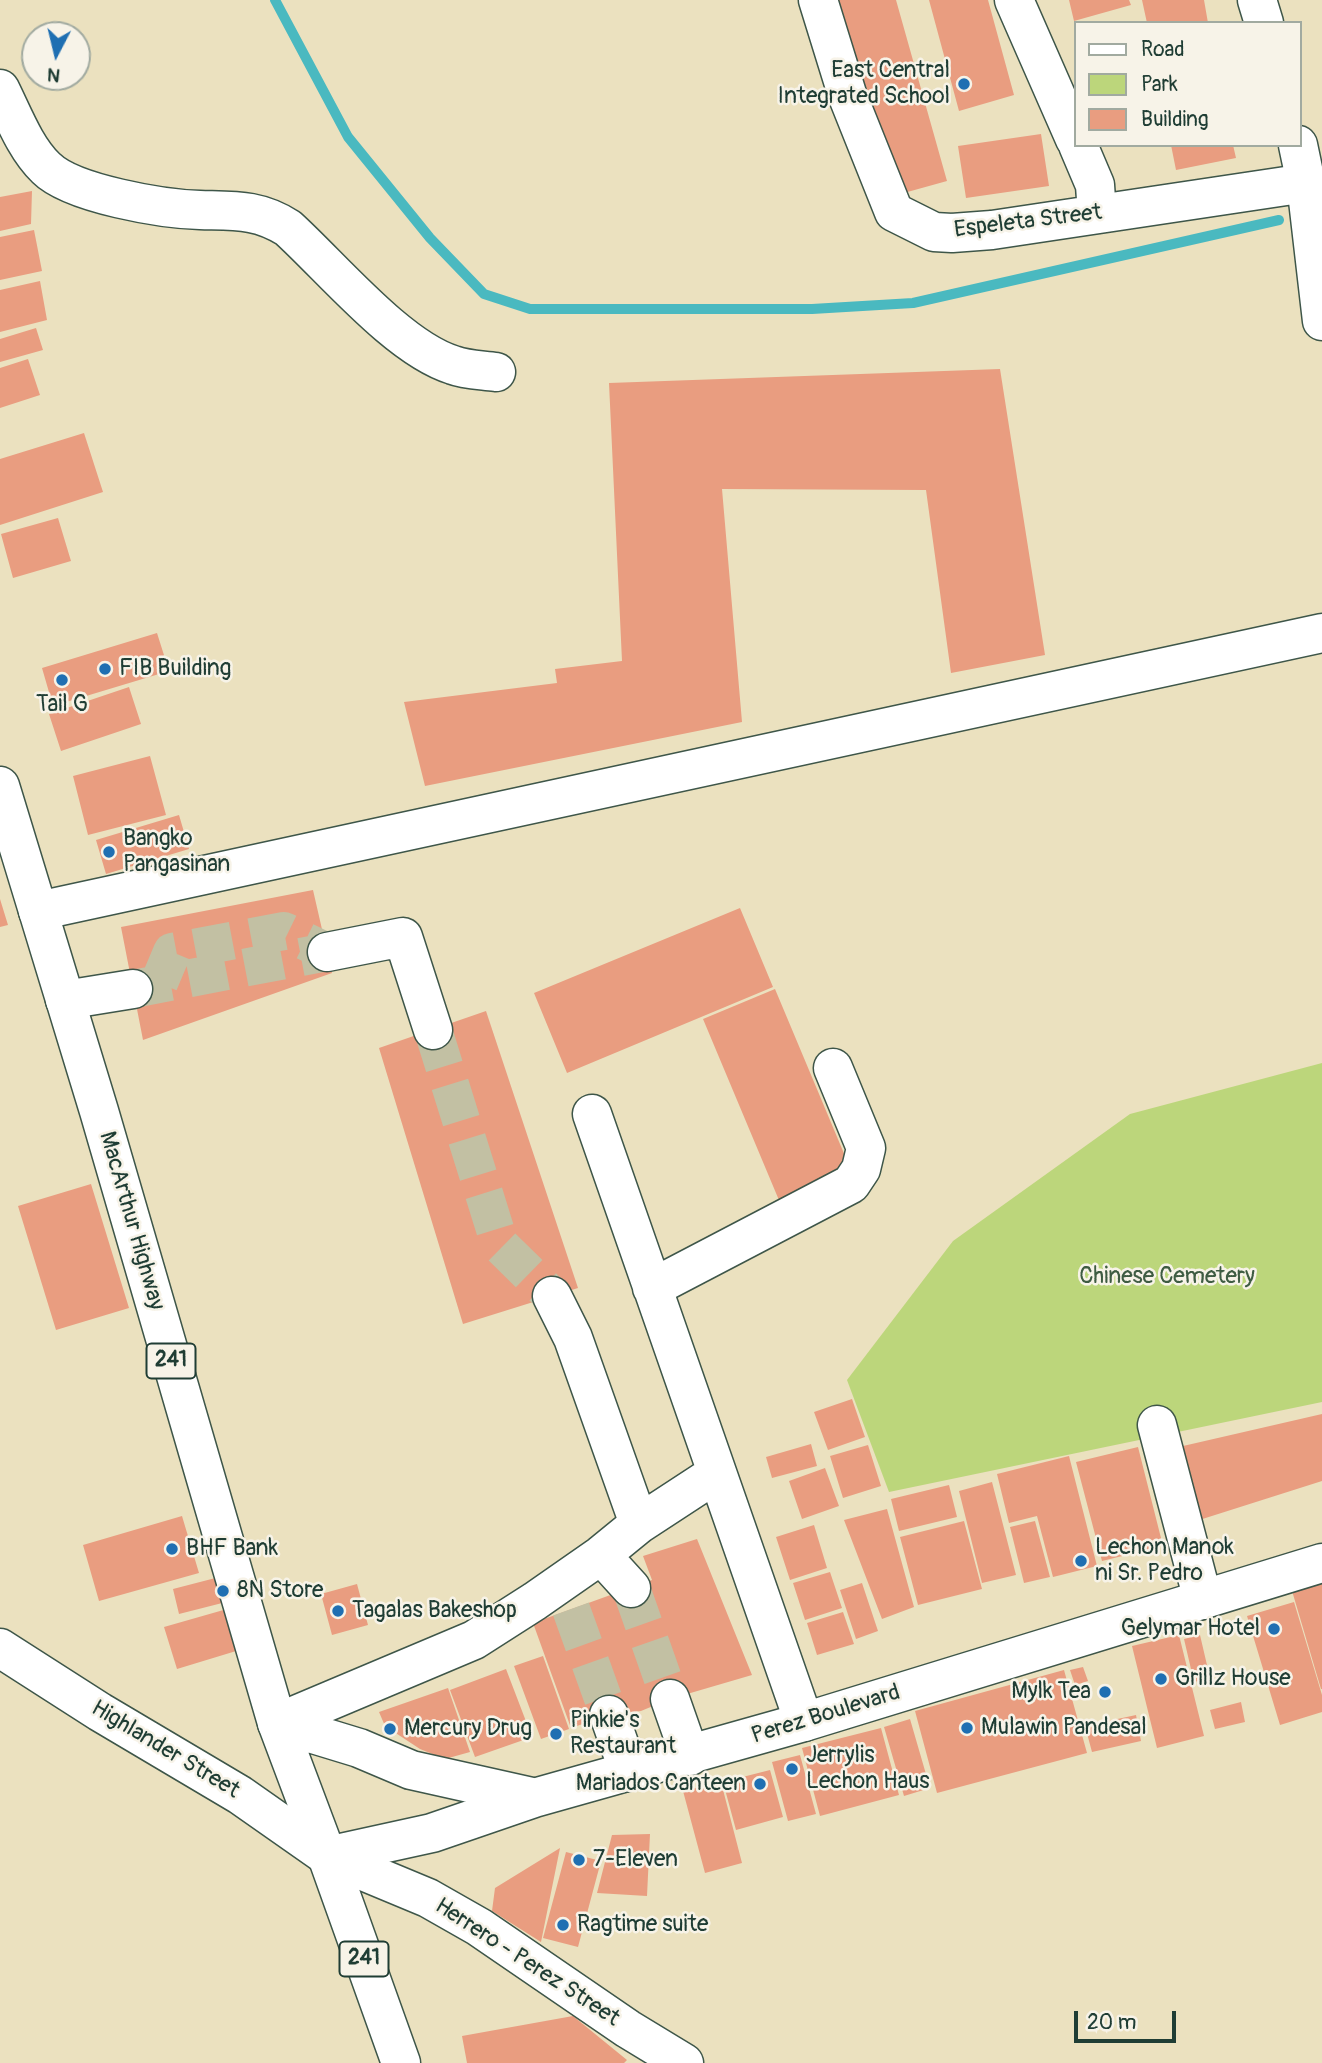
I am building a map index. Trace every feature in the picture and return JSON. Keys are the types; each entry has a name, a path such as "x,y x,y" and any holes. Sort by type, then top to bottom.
{"street":[{"name":"Espeleta Street","path":"818,0 848,97 894,212 934,232 992,230 1306,183"},
{"path":"1014,0 1074,137"},
{"path":"1257,0 1263,21"},
{"path":"0,89 35,155 59,179 156,206 252,212 273,219 288,228 382,319 422,351 453,365 496,372"},
{"path":"1079,147 1096,185 1097,214"},
{"path":"1298,147 1306,183 1322,321"},
{"path":"38,911 1322,634"},
{"name":"MacArthur Highway","path":"0,786 10,850 38,911 277,1723 327,1856"},
{"path":"327,952 403,937 433,1030"},
{"path":"65,1000 133,989"},
{"path":"652,1288 851,1184 861,1169 866,1149 834,1068"},
{"path":"592,1114 804,1722"},
{"path":"552,1296 573,1338 639,1524"},
{"path":"1157,1425 1203,1600"},
{"path":"277,1723 553,1605 601,1555 639,1524 717,1472"},
{"path":"601,1555 631,1588"},
{"name":"Perez Boulevard","path":"327,1856 432,1833 534,1797 804,1722 1322,1563"},
{"name":"Highlander Street","path":"0,1647 100,1712 240,1795 327,1856"},
{"path":"670,1699 690,1755"},
{"path":"609,1715 629,1772"},
{"path":"277,1723 344,1743 411,1770 534,1797"},
{"name":"241","path":"327,1856 401,2063"},
{"name":"Herrero - Perez Street","path":"327,1856 428,1898 479,1927 628,2029 684,2063"}],"green space":[{"name":"Chinese Cemetery","path":"1322,1063 1322,1402 889,1492 847,1380 953,1241 1130,1114"}],"building":[{"path":"838,0 896,0 947,181 893,196"},
{"path":"929,0 988,0 1014,95 959,111"},
{"path":"1069,0 1129,0 1131,5 1074,21"},
{"path":"1142,0 1204,0 1208,21 1147,21"},
{"path":"1041,134 1049,186 966,198 958,146"},
{"path":"1171,147 1233,147 1236,158 1176,170"},
{"path":"32,191 31,224 0,231 0,197"},
{"path":"34,230 42,271 0,280 0,237"},
{"path":"40,281 47,320 0,332 0,290"},
{"path":"36,328 43,350 0,362 0,339"},
{"path":"28,359 40,395 0,408 0,368"},
{"path":"1000,369 1045,655 951,673 926,490 722,489 742,722 425,786 404,702 557,683 555,669 622,661 609,383"},
{"path":"84,433 103,492 0,525 0,459"},
{"path":"58,518 71,561 13,578 1,534"},
{"name":"FIB Building","path":"157,633 169,671 53,706 42,668"},
{"path":"129,687 141,724 61,751 49,714"},
{"path":"150,756 166,815 88,835 73,776"},
{"path":"179,815 189,849 106,874 96,840"},
{"path":"313,890 332,973 143,1040 121,927"},
{"path":"0,899 8,925 0,927"},
{"path":"740,908 773,987 567,1073 534,993"},
{"path":"775,989 853,1175 781,1205 703,1019"},
{"path":"486,1011 578,1288 463,1324 379,1048"},
{"path":"91,1184 129,1308 56,1330 18,1206"},
{"path":"852,1399 865,1437 828,1450 814,1412"},
{"path":"1322,1414 1322,1481 1193,1522 1170,1449"},
{"path":"811,1444 817,1466 772,1478 766,1457"},
{"path":"868,1445 881,1486 843,1498 830,1456"},
{"path":"1138,1447 1163,1546 1102,1561 1076,1462"},
{"path":"1069,1456 1097,1566 1053,1577 1037,1516 1009,1523 997,1474"},
{"path":"825,1468 839,1506 802,1519 789,1481"},
{"path":"992,1482 1016,1575 982,1583 959,1491"},
{"path":"949,1485 957,1517 899,1531 891,1499"},
{"path":"887,1509 914,1607 882,1619 844,1520"},
{"path":"182,1516 199,1573 99,1601 83,1545"},
{"path":"964,1521 982,1589 918,1605 900,1537"},
{"path":"1035,1521 1050,1577 1024,1583 1010,1527"},
{"path":"814,1525 827,1568 790,1580 776,1537"},
{"path":"697,1539 752,1675 670,1699 641,1711 609,1715 571,1728 533,1623 652,1580 643,1556"},
{"path":"830,1572 842,1608 805,1620 793,1583"},
{"path":"227,1575 234,1600 179,1614 173,1589"},
{"path":"1322,1575 1322,1689 1321,1689 1290,1584"},
{"path":"862,1583 878,1631 856,1639 840,1590"},
{"path":"357,1584 368,1625 332,1635 321,1594"},
{"path":"1294,1602 1322,1695 1322,1712 1280,1725 1247,1616"},
{"path":"234,1607 246,1648 177,1669 164,1627"},
{"path":"843,1612 854,1644 817,1655 807,1623"},
{"path":"1179,1635 1204,1736 1157,1748 1132,1646"},
{"path":"1200,1635 1210,1678 1194,1682 1184,1639"},
{"path":"543,1656 569,1729 541,1739 514,1666"},
{"path":"1083,1667 1088,1681 1075,1685 1070,1670"},
{"path":"506,1669 532,1737 475,1757 450,1690"},
{"path":"1064,1670 1087,1753 937,1793 915,1711"},
{"path":"448,1688 470,1752 445,1759 420,1749 385,1726 379,1712"},
{"path":"1241,1702 1245,1722 1215,1729 1210,1710"},
{"path":"1136,1715 1141,1741 1092,1752 1085,1726"},
{"path":"910,1719 930,1788 904,1796 884,1727"},
{"path":"881,1728 899,1795 820,1816 802,1748"},
{"path":"800,1755 816,1814 788,1821 772,1762"},
{"path":"770,1770 783,1817 736,1830 723,1782"},
{"path":"721,1782 742,1863 705,1873 683,1791"},
{"path":"650,1834 647,1896 597,1893 612,1835"},
{"path":"560,1848 541,1942 492,1911 495,1888"},
{"path":"566,1852 601,1861 578,1947 543,1938"},
{"path":"573,2016 627,2060 624,2063 467,2063 462,2036"}],"waterway":[{"path":"275,0 348,137 430,238 484,294 530,309 812,309 913,303 1279,220"}],"tunnel":[{"path":"159,983 172,952 284,931 327,952"},
{"path":"133,989 327,952"},
{"path":"433,1030 500,1245 552,1296"},
{"path":"631,1588 670,1699"},
{"path":"571,1609 609,1715"}],"place":[{"name":"East Central Integrated School","path":"964,84"},
{"name":"FIB Building","path":"105,669"},
{"name":"Tail G","path":"62,680"},
{"name":"Bangko Pangasinan","path":"109,852"},
{"name":"BHF Bank","path":"172,1549"},
{"name":"Lechon Manok ni Sr. Pedro","path":"1081,1561"},
{"name":"8N Store","path":"223,1591"},
{"name":"Tagalas Bakeshop","path":"338,1611"},
{"name":"Gelymar Hotel","path":"1274,1629"},
{"name":"Grillz House","path":"1161,1679"},
{"name":"Mylk Tea","path":"1105,1692"},
{"name":"Mulawin Pandesal","path":"967,1728"},
{"name":"Mercury Drug","path":"390,1729"},
{"name":"Pinkie's Restaurant","path":"556,1734"},
{"name":"Jerrylis Lechon Haus","path":"792,1769"},
{"name":"Mariados Canteen","path":"760,1784"},
{"name":"7-Eleven","path":"579,1860"},
{"name":"Ragtime suite","path":"563,1925"}]}
